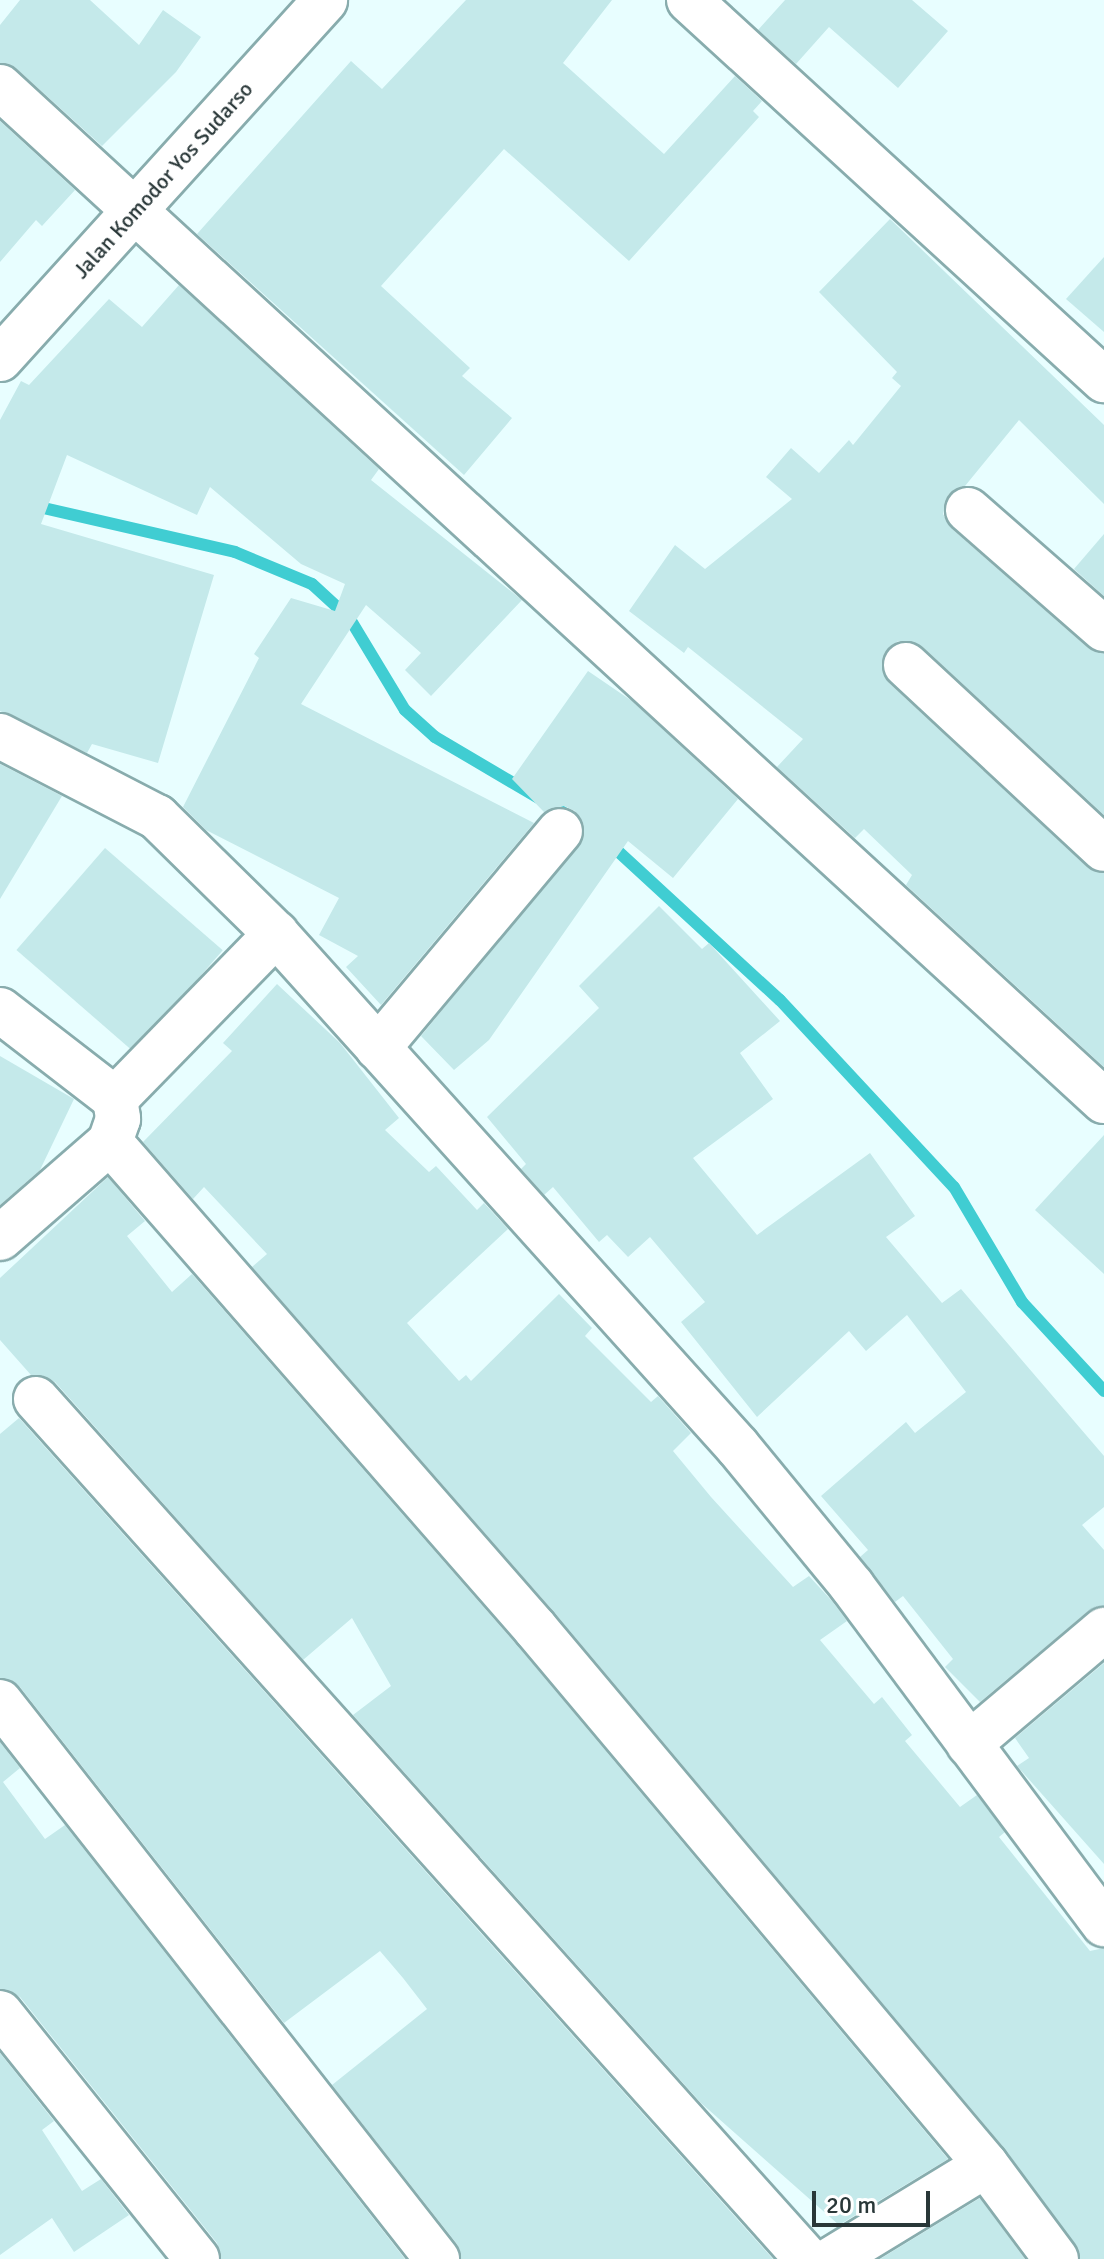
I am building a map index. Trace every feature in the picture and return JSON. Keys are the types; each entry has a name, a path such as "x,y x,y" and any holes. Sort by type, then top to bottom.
{"street":[{"name":"Jalan Komodor Yos Sudarso","path":"6,340 132,215 325,0"},
{"path":"689,0 1104,380"},
{"path":"0,87 132,215 1104,1101"},
{"path":"968,510 1104,629"},
{"path":"906,665 1104,849"},
{"path":"0,736 157,817 276,934 738,1447 852,1586 1104,1924"},
{"path":"378,1048 560,831"},
{"path":"115,1099 276,934"},
{"path":"0,1010 115,1099 118,1119 110,1142 0,1238"},
{"path":"110,1142 535,1628 986,2165 1056,2259"},
{"path":"36,1399 807,2259"},
{"path":"969,1744 1104,1630"},
{"path":"0,1702 437,2259"},
{"path":"0,2013 197,2259"},
{"path":"832,2259 986,2165"}],"building":[{"path":"20,0 90,0 139,45 163,10 201,37 176,72 102,146 17,69 0,63 0,25"},
{"path":"466,0 612,0 563,63 664,154 735,76 762,101 753,111 759,117 629,261 504,149 381,286 470,368 462,376 512,418 464,475 197,234 351,61 382,89"},
{"path":"785,0 912,0 948,31 898,88 829,27 796,64 758,30"},
{"path":"0,121 75,190 42,226 36,220 0,262"},
{"path":"890,219 1104,425 1104,504 1019,420 965,486 949,494 943,514 952,529 1088,648 1104,653 1104,815 923,647 898,641 882,660 889,683 1087,867 1104,873 1104,1067 906,885 912,875 864,829 855,838 777,767 803,739 688,647 684,653 629,611 675,545 705,569 792,499 766,477 791,448 819,473 849,440 853,445 901,386 892,378 897,372 819,292"},
{"path":"1104,257 1104,332 1066,299"},
{"path":"179,285 379,469 371,480 522,600 431,696 405,670 421,653 366,605 301,704 534,823 381,1005 346,967 358,956 319,935 339,898 206,830 183,807 259,658 254,654 291,598 335,611 345,584 301,564 210,487 197,515 67,455 41,524 214,575 158,763 92,744 87,753 0,711 0,420 21,381 29,385 109,299 142,327"},
{"path":"1104,534 1104,596 1074,569"},
{"path":"588,671 632,701 738,799 673,878 628,841 489,1040 454,1070 421,1036 584,836 575,811 564,806 544,812 512,779"},
{"path":"0,764 62,796 0,899"},
{"path":"105,848 223,950 134,1052 16,950"},
{"path":"659,906 702,949 709,943 780,1021 740,1053 773,1099 693,1158 757,1235 870,1153 915,1216 886,1237 942,1303 961,1289 1104,1456 1104,1507 1082,1525 1104,1550 1104,1606 1088,1611 980,1702 945,1667 953,1659 903,1596 895,1602 860,1557 868,1550 821,1496 906,1422 915,1433 966,1392 907,1315 866,1351 849,1331 757,1417 681,1322 705,1302 650,1237 628,1257 607,1235 599,1242 553,1187 544,1195 521,1169 526,1164 487,1117 599,1008 579,986"},
{"path":"277,984 340,1043 399,1118 385,1130 429,1172 436,1166 477,1210 484,1203 508,1229 407,1323 459,1381 466,1375 471,1381 559,1294 592,1328 585,1336 651,1402 658,1396 691,1433 673,1451 711,1497 793,1587 809,1576 832,1601 847,1621 820,1640 874,1704 882,1697 912,1735 905,1741 960,1807 977,1795 1005,1832 999,1837 1090,1951 1104,1948 1104,2259 1080,2259 1005,2149 554,1612 252,1267 267,1254 204,1187 193,1199 143,1142 232,1051 223,1043"},
{"path":"0,1056 74,1099 40,1170 0,1205"},
{"path":"1104,1135 1104,1274 1035,1210"},
{"path":"108,1177 145,1221 127,1236 172,1292 192,1274 516,1644 948,2159 839,2225 701,2103 353,1715 391,1686 352,1618 303,1660 55,1382 31,1375 0,1340 0,1278"},
{"path":"19,1418 773,2259 461,2259 457,2244 332,2085 427,2009 403,1978 380,1951 284,2023 20,1687 0,1678 0,1434"},
{"path":"1104,1663 1104,1864 1017,1766 1029,1758 1015,1738"},
{"path":"0,1742 20,1768 3,1782 45,1839 65,1825 405,2259 221,2259 217,2243 20,1997 0,1989"},
{"path":"0,2053 54,2121 42,2130 82,2191 101,2179 129,2215 74,2252 52,2218 0,2255"},
{"path":"980,2198 1025,2259 880,2259"}],"waterway":[{"path":"0,498 235,552 312,584 350,619 405,710 435,737 571,817"},
{"path":"609,843 780,1000 954,1187 1022,1302 1104,1391"}]}
